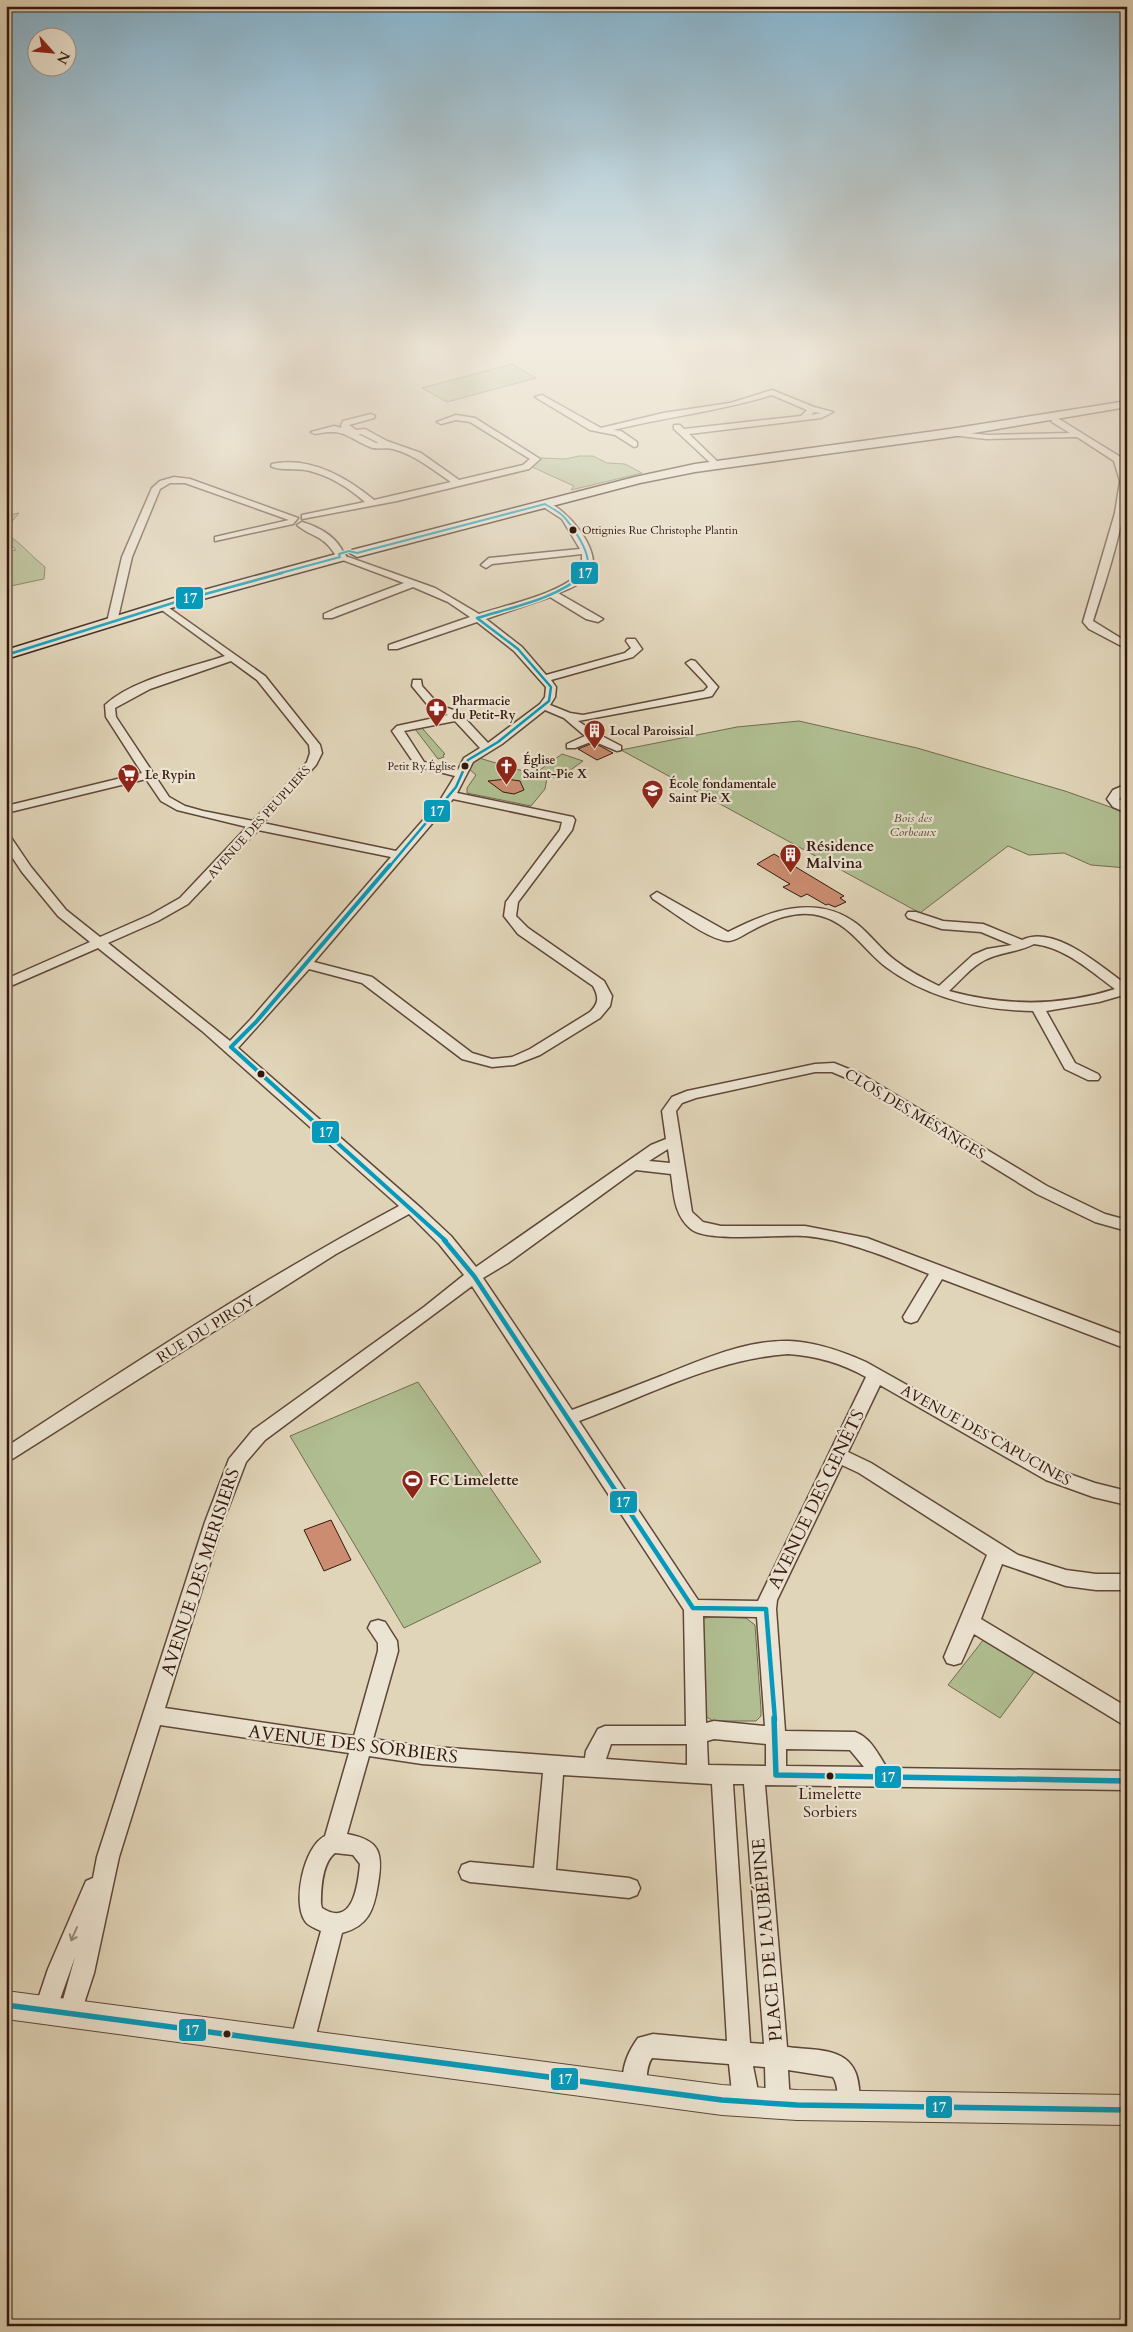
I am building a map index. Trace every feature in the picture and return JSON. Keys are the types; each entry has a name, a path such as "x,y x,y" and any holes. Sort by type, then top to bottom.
{"main road":[{"path":"6,655 162,606 346,553 639,480 716,465 798,454"}],"street":[{"path":"412,454 426,459 458,483"},
{"path":"218,540 277,524 302,522 372,503 529,466 536,459 525,454"},
{"path":"704,454 716,465"},
{"path":"1104,454 1123,467 1124,481 1120,513 1088,622 1127,646"},
{"path":"275,466 295,464 318,470 350,485 372,503"},
{"path":"169,479 277,524"},
{"path":"112,622 127,557 156,488 169,479 187,480 302,522 346,553 373,568 443,596 518,649 551,687 549,701 544,706 508,735 468,760 450,795 256,1022 231,1048"},
{"path":"393,647 551,593 572,584 583,575 588,567 589,557 586,551 564,516 545,504"},
{"path":"486,565 490,561 586,551"},
{"path":"328,616 340,609 399,590 413,583"},
{"path":"551,593 590,617 598,619"},
{"name":"AVENUE DES PEUPLIERS","path":"6,984 154,918 184,901 310,767 315,749 266,683 162,606"},
{"path":"543,678 629,655 637,649 631,641"},
{"path":"233,657 175,675 122,696 111,704 109,710 111,717 165,799 181,808 200,814 399,855"},
{"path":"544,706 568,716 583,718 708,694 713,687 711,683 691,664"},
{"path":"417,682 417,686 435,707 454,713 478,742 487,748"},
{"path":"568,716 574,724 605,744 617,748"},
{"path":"456,717 401,728 398,731 420,764 425,767 460,774"},
{"path":"571,746 594,736"},
{"path":"6,810 67,792 147,773"},
{"path":"1127,787 1117,792 1113,799 1116,805 1127,810"},
{"path":"6,803 67,792"},
{"path":"306,964 367,980 459,1051 474,1059 504,1063 522,1058 595,1015 603,1006 605,1000 604,992 599,984 515,925 510,916 512,902 566,830 569,820 450,795"},
{"path":"6,839 26,869 62,914 100,942 231,1048 410,1207 445,1240 474,1276 693,1608 698,1775"},
{"path":"657,896 716,933 729,937 763,919 789,912 807,910 836,917 864,936 900,970 941,991 984,1003 1037,1008 1099,999 1126,989"},
{"path":"912,915 942,925 983,928 1022,945"},
{"path":"941,991 978,958 1022,945 1032,940 1062,946 1126,989"},
{"path":"1037,1008 1070,1066 1093,1077"},
{"name":"CLOS DES MÉSANGES","path":"1127,1226 1094,1215 1042,1190 856,1077 834,1067 814,1068 680,1098 672,1104 669,1111 685,1214 698,1227 722,1231 786,1230 829,1234 867,1244 1127,1343"},
{"path":"474,1276 502,1259 656,1148 673,1142"},
{"path":"634,1165 678,1170"},
{"name":"RUE DU PIROY","path":"6,1456 330,1250 410,1207"},
{"path":"911,1317 939,1270"},
{"name":"AVENUE DES MERISIERS","path":"58,2012 83,1973 108,1857 214,1522 238,1459 259,1435 430,1311 474,1276"},
{"name":"AVENUE DES CAPUCINES","path":"569,1418 732,1355 756,1349 791,1347 823,1352 843,1358 1052,1475 1105,1494 1127,1498"},
{"name":"AVENUE DES GENÊTS","path":"776,1775 776,1739 766,1608 776,1582 876,1375"},
{"path":"838,1455 865,1468 997,1553 1028,1567 1066,1578 1096,1582 1127,1582"},
{"path":"954,1657 997,1553"},
{"path":"693,1608 766,1608"},
{"path":"970,1622 1127,1718"},
{"path":"334,1843 388,1651 387,1640 378,1628"},
{"name":"AVENUE DES SORBIERS","path":"154,1715 422,1755 554,1765 595,1766 698,1775 1127,1781"},
{"path":"595,1766 596,1751 605,1735 697,1735 722,1731 758,1733 789,1741 855,1741 866,1752 881,1777"},
{"path":"544,1880 554,1765"},
{"name":"PLACE DE L'AUBÉPINE","path":"722,1775 738,2054 745,2086 744,2102"},
{"name":"PLACE DE L'AUBÉPINE","path":"754,1775 777,2057 776,2087 778,2104"},
{"path":"334,1843 354,1845 368,1853 372,1861 362,1907 352,1919 342,1924 321,1921 311,1914 308,1904 318,1858 325,1847 334,1843"},
{"path":"470,1872 630,1888"},
{"path":"302,2043 334,1923"},
{"path":"6,2005 131,2023 302,2043 635,2090 744,2102 849,2106 1127,2110"},
{"path":"635,2090 636,2060 646,2046 777,2057 839,2066 847,2077 849,2106"}],"green space":[{"path":"593,456 607,463 625,464 642,473 571,490 574,486 532,467 541,458 565,459"},
{"path":"19,513 9,525 11,537 45,567 44,579 6,587 6,552 16,550 6,540 6,516"},
{"name":"Bois des Corbeaux","path":"799,721 917,748 1065,791 1127,813 1127,868 1091,865 1064,853 1029,855 1008,846 920,913 621,750 737,727"},
{"path":"422,728 445,754 443,755 444,757 438,759 415,729"},
{"path":"562,754 583,761 558,779 537,772"},
{"path":"479,758 547,778 545,789 531,806 467,793 467,788 476,775 469,769 473,761"},
{"name":"FC Limelette","path":"418,1382 541,1562 404,1628 290,1436"},
{"path":"712,1617 746,1618 755,1625 761,1709 761,1716 756,1721 713,1721 704,1715 701,1621"},
{"path":"984,1639 1035,1671 1000,1718 948,1685"}],"building":[{"name":"Local Paroissial","path":"593,743 613,753 597,760 578,749"},
{"name":"Église Saint-Pie X","path":"507,779 520,781 524,790 514,794 503,792 488,781"},
{"name":"Résidence Malvina","path":"774,854 844,896 840,898 846,902 835,907 826,905 807,894 801,897 783,887 790,884 757,864"},
{"path":"331,1520 351,1560 324,1571 304,1530"}],"transit line":[{"name":"17","path":"6,655 176,602 340,557 339,554 349,551 357,553 545,504 564,516 589,557 586,572 578,580 551,594 477,618"},
{"name":"17","path":"477,618 518,649 551,687 549,701 498,742 468,760 456,787 443,804 256,1022 231,1047 445,1240 474,1276 693,1608 766,1609 776,1739 776,1775 1127,1781"},
{"name":"17","path":"6,2005 722,2100 797,2105 1127,2110"}],"place":[{"name":"Ottignies Rue Christophe Plantin","path":"573,530"},
{"name":"Pharmacie du Petit-Ry","path":"436,727"},
{"name":"Local Paroissial","path":"594,750"},
{"name":"Petit Ry Église","path":"465,766"},
{"name":"Église Saint-Pie X","path":"507,786"},
{"name":"Le Rypin","path":"129,794"},
{"name":"École fondamentale Saint Pie X","path":"653,810"},
{"name":"Résidence Malvina","path":"790,874"},
{"name":"FC Limelette","path":"413,1499"},
{"name":"Limelette Sorbiers","path":"830,1776"}]}
